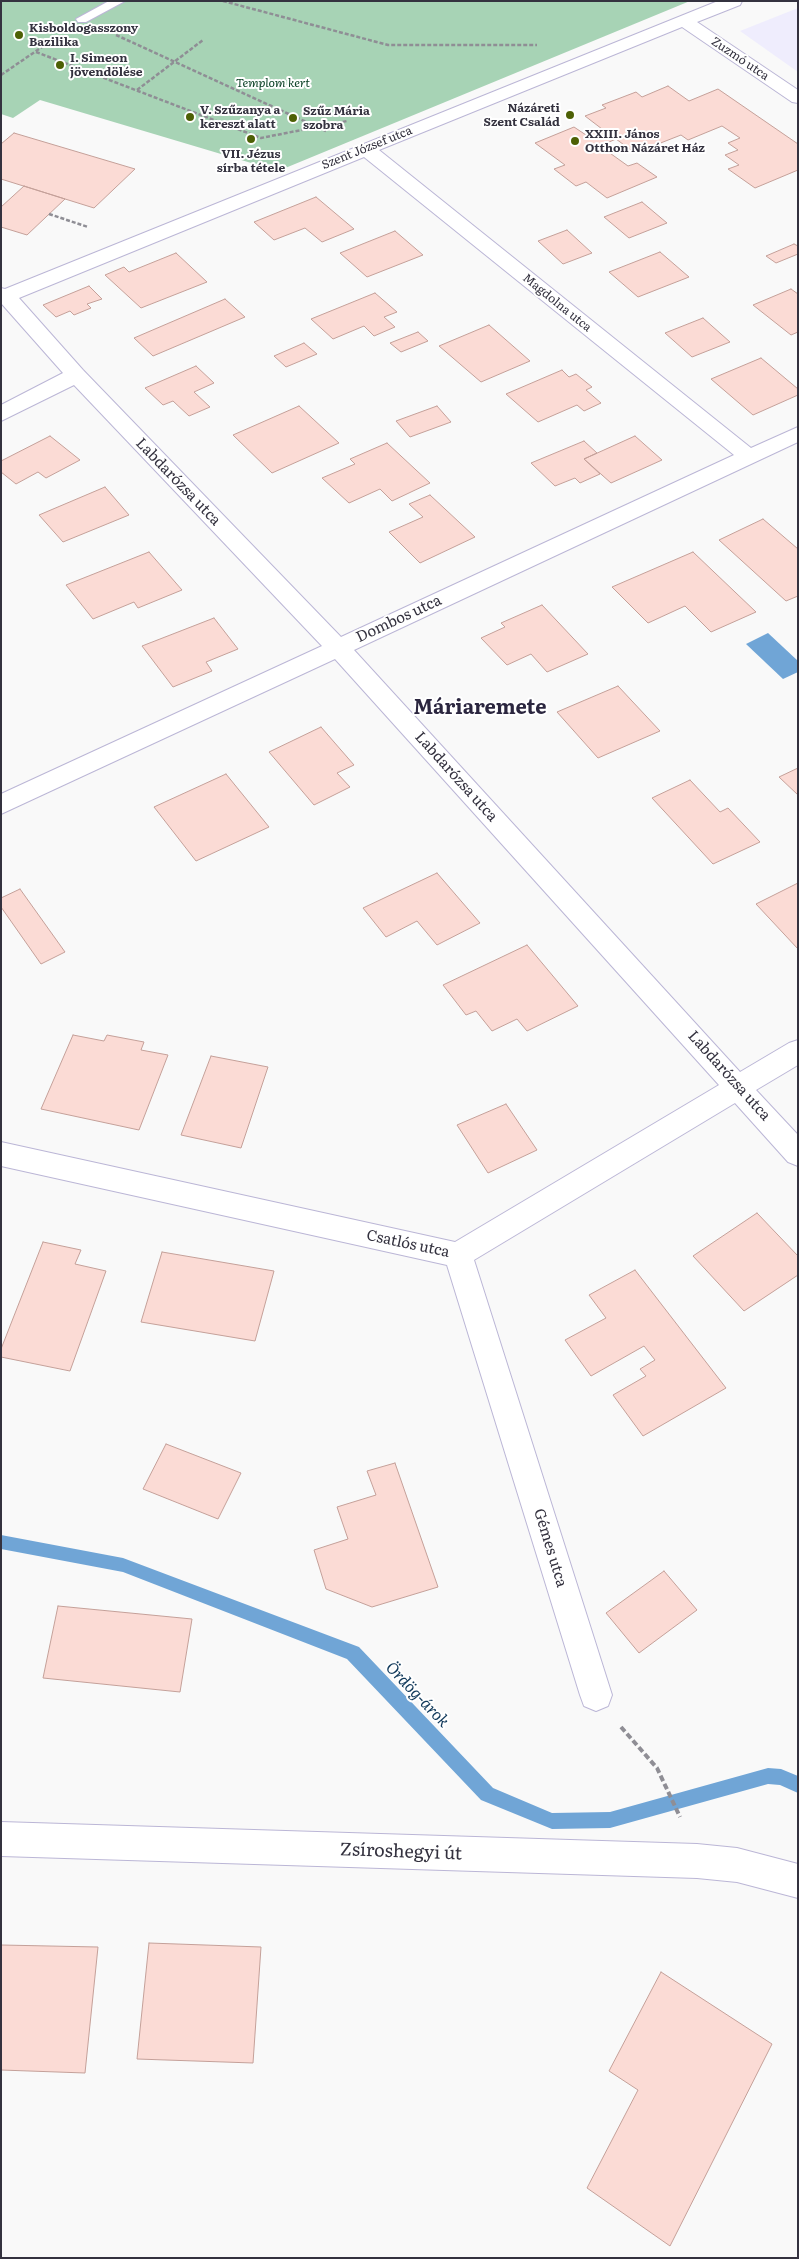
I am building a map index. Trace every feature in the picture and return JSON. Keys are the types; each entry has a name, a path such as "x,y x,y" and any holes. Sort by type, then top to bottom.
{"street":[{"name":"Szent József utca","path":"4,295 734,1"},
{"name":"Zuzmó utca","path":"683,20 798,98"},
{"name":"Magdolna utca","path":"366,149 748,456"},
{"name":"Labdarózsa utca","path":"4,295 76,375 338,648 798,1154"},
{"path":"1,414 76,375"},
{"name":"Dombos utca","path":"1,805 798,434"},
{"name":"Csatlós utca","path":"1,1154 458,1255 798,1051"},
{"name":"Gémes utca","path":"458,1255 596,1695"},
{"name":"Zsíroshegyi út","path":"1,1838 697,1862 738,1865 798,1881"}],"lane":[{"path":"82,19 120,1"}],"path":[{"path":"223,1 388,45 542,44"},
{"path":"1,75 82,19 366,149"},
{"path":"136,90 203,40"},
{"path":"36,52 260,138 351,120"},
{"path":"596,1695 660,1773 682,1821"}],"shaded area":[{"path":"798,8 798,72 740,31"}],"green space":[{"name":"Templom kert","path":"1,1 690,1 278,171 40,100 13,118 1,114"}],"water":[{"path":"768,633 798,661 798,672 783,679 746,644"}],"building":[{"name":"XXIII. János Otthon Názáret Ház","path":"668,86 689,101 718,89 798,144 798,170 755,188 728,169 739,165 725,155 738,150 728,143 740,138 722,126 688,140 681,135 635,153 616,139 600,146 628,166 637,163 657,177 607,198 586,182 576,186 554,169 565,165 535,143 574,127 586,135 602,129 585,116 606,108 602,105 636,92 642,97"},
{"path":"14,133 135,169 94,208 1,179 1,144"},
{"path":"24,186 65,199 27,235 1,227 1,207"},
{"path":"316,197 354,229 322,242 305,228 274,240 254,222"},
{"path":"642,202 667,223 629,238 604,217"},
{"path":"567,230 592,253 563,264 538,241"},
{"path":"395,231 423,255 367,277 340,253"},
{"path":"794,244 798,246 798,254 776,263 766,256"},
{"path":"660,252 689,277 638,297 609,272"},
{"path":"176,253 207,282 141,308 105,275 124,267 129,272"},
{"path":"89,286 102,299 87,304 91,308 74,315 70,311 56,317 43,305"},
{"path":"791,289 798,294 798,332 791,335 753,305"},
{"path":"375,293 397,312 384,317 395,327 374,336 364,326 333,339 311,319"},
{"path":"225,299 245,317 153,356 134,338"},
{"path":"703,318 730,342 692,357 665,333"},
{"path":"489,325 530,361 481,382 439,346"},
{"path":"418,332 428,341 401,352 390,343"},
{"path":"304,343 317,354 286,367 274,356"},
{"path":"761,358 798,389 798,395 753,415 711,379"},
{"path":"196,366 214,383 194,392 210,407 189,416 173,401 163,405 145,388"},
{"path":"562,370 569,377 576,374 592,387 586,390 601,403 584,411 577,405 538,422 506,394"},
{"path":"299,406 339,443 272,473 233,435"},
{"path":"437,406 451,422 410,437 396,421"},
{"path":"50,436 80,460 46,478 38,472 16,484 1,472 1,461"},
{"path":"635,436 662,460 611,483 584,459"},
{"path":"584,441 597,453 584,459 600,474 580,483 575,478 555,486 531,463"},
{"path":"387,443 430,483 392,501 380,489 349,503 322,478 355,464 350,459"},
{"path":"105,487 129,515 63,542 39,515"},
{"path":"430,495 475,537 420,563 389,532 423,517 409,504"},
{"path":"763,519 798,549 798,596 786,601 719,540"},
{"path":"149,552 182,590 138,608 134,602 93,619 66,585"},
{"path":"693,552 756,612 711,632 685,606 648,623 612,587"},
{"path":"542,605 588,654 547,672 531,654 507,665 481,638 505,627 501,623"},
{"path":"214,618 238,649 206,662 212,671 173,687 142,646"},
{"path":"618,686 660,731 598,758 557,712"},
{"path":"321,727 354,765 337,773 350,787 314,805 269,752"},
{"path":"798,768 798,795 779,777"},
{"path":"226,774 269,827 196,861 154,807"},
{"path":"690,780 720,812 728,808 760,842 713,864 652,798"},
{"path":"437,873 480,923 437,945 417,921 386,937 363,908"},
{"path":"798,883 798,949 756,904"},
{"path":"20,889 65,952 41,964 1,907 1,898"},
{"path":"527,945 578,1006 527,1031 517,1019 492,1031 476,1011 466,1015 443,985"},
{"path":"73,1035 104,1041 107,1035 144,1042 141,1050 168,1055 139,1130 41,1109"},
{"path":"211,1056 268,1067 241,1148 181,1135"},
{"path":"506,1104 537,1150 488,1173 457,1125"},
{"path":"757,1213 798,1256 798,1275 744,1311 693,1256"},
{"path":"43,1242 81,1250 75,1264 106,1271 70,1371 1,1357 1,1349"},
{"path":"162,1252 274,1271 255,1341 141,1322"},
{"path":"635,1270 726,1388 643,1436 613,1395 646,1376 640,1369 655,1360 644,1346 591,1376 565,1340 606,1318 589,1295"},
{"path":"166,1444 241,1473 218,1519 143,1489"},
{"path":"395,1463 438,1587 372,1607 326,1589 314,1550 348,1539 337,1507 376,1495 367,1471"},
{"path":"664,1571 697,1610 639,1653 606,1613"},
{"path":"58,1606 192,1619 180,1692 43,1678"},
{"path":"149,1943 261,1947 253,2063 137,2059"},
{"path":"1,1945 98,1947 85,2073 1,2070"},
{"path":"661,1972 772,2044 670,2246 587,2188 638,2090 609,2071"}],"waterway":[{"name":"Ördög-árok","path":"1,1542 123,1565 353,1653 487,1794 552,1821 610,1820 768,1776 781,1777 798,1785"}],"place":[{"name":"Kisboldogasszony Bazilika","path":"19,35"},
{"name":"I. Simeon jövendölése","path":"60,65"},
{"name":"Názáreti Szent Család","path":"570,115"},
{"name":"V. Szűzanya a kereszt alatt","path":"190,117"},
{"name":"Szűz Mária szobra","path":"293,118"},
{"name":"VII. Jézus sírba tétele","path":"251,139"},
{"name":"XXIII. János Otthon Názáret Ház","path":"575,141"}],"district":[{"name":"Máriaremete","path":"480,708"}]}
